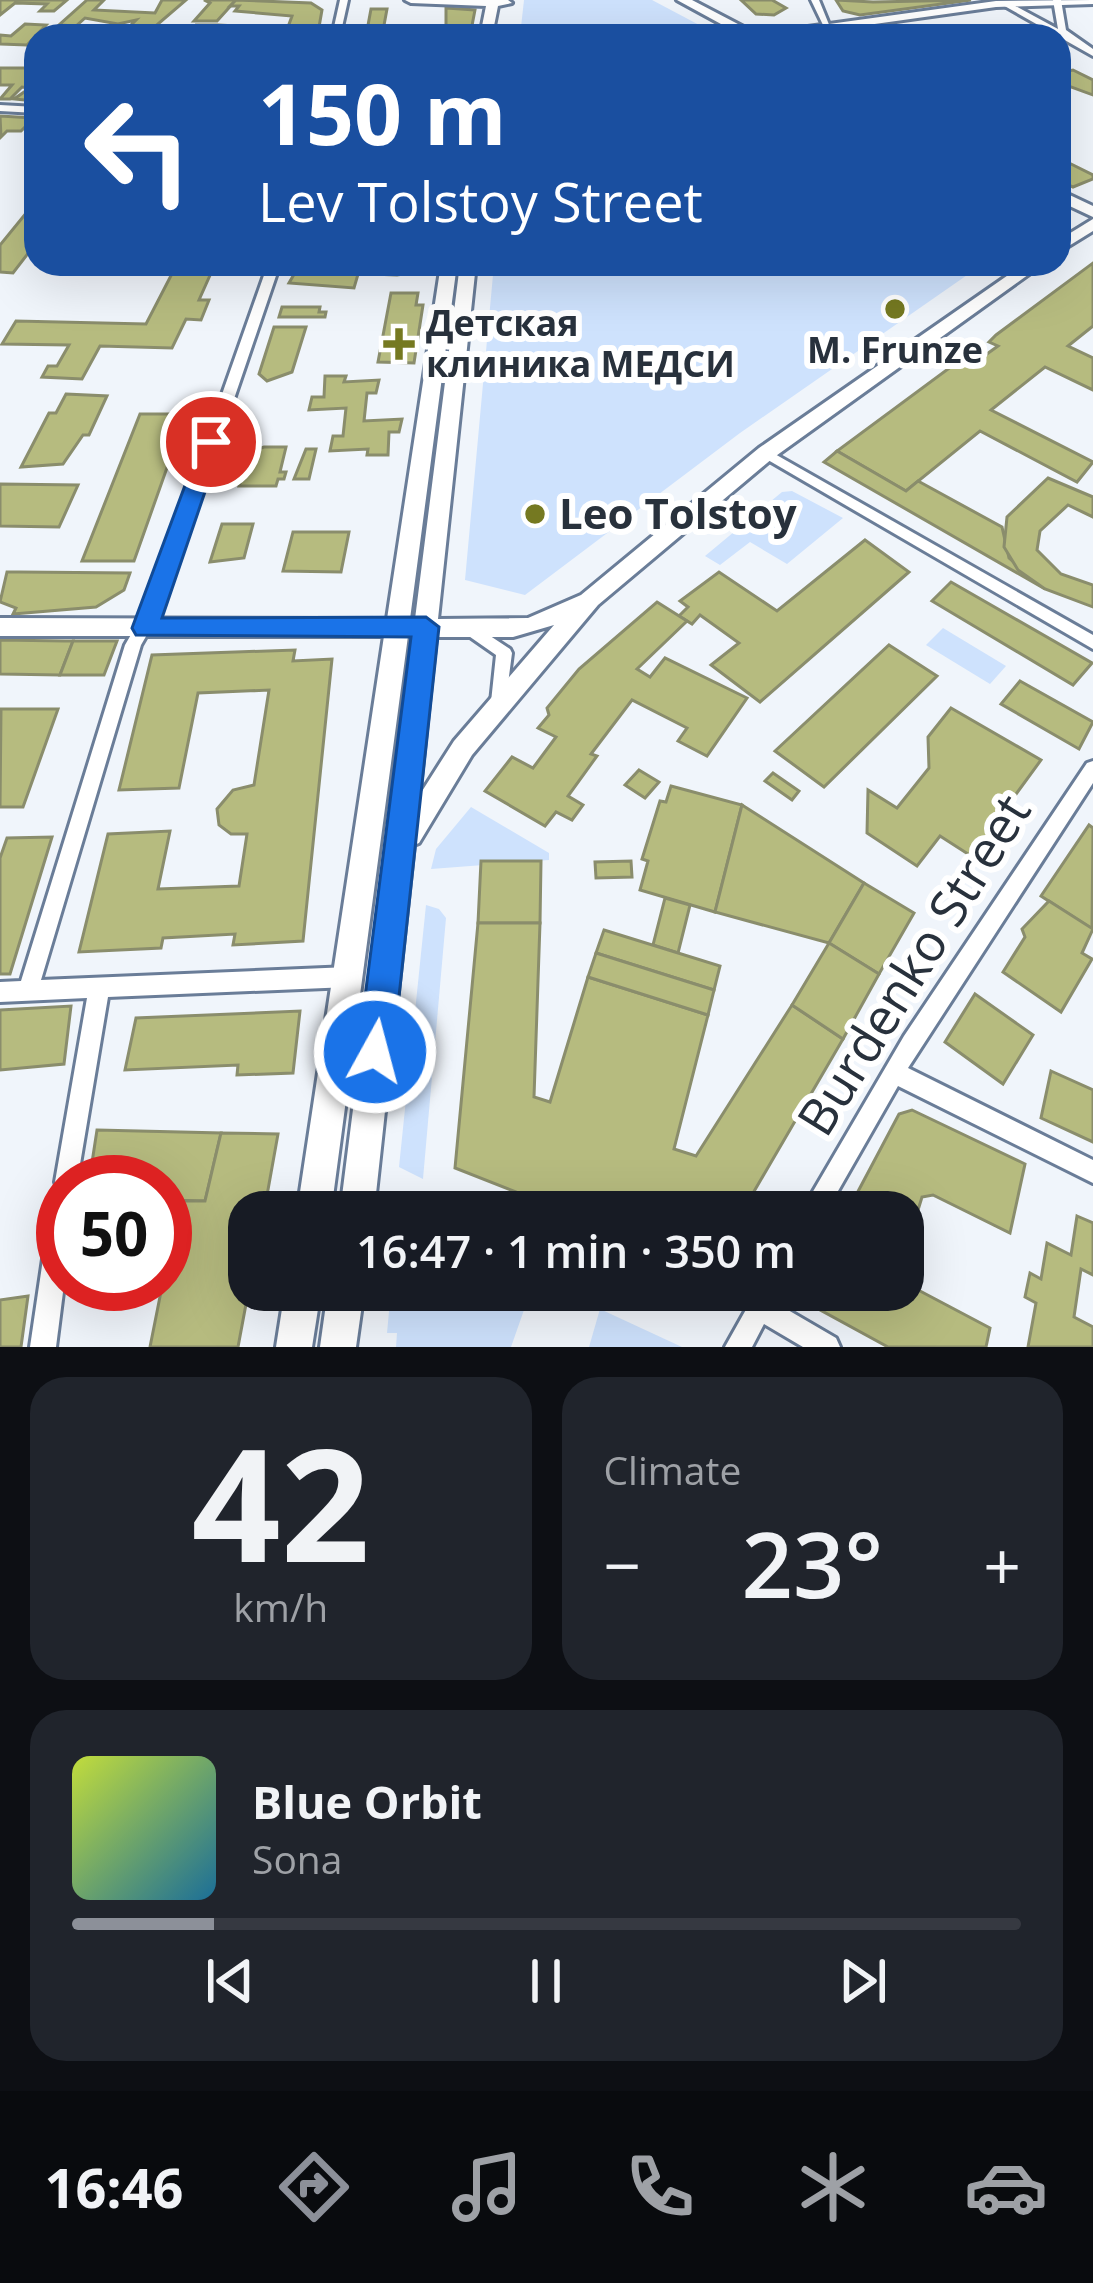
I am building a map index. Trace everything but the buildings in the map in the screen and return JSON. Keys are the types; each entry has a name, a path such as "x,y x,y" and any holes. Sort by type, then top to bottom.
{"street":[{"path":"411,0 499,1"},
{"path":"683,0 729,24"},
{"path":"835,24 1005,4 1093,1"},
{"path":"1005,4 1042,24"},
{"path":"1071,37 1076,42"},
{"path":"1071,39 1093,53"},
{"path":"28,991 134,645 145,628 270,276"},
{"path":"318,1191 447,276"},
{"path":"359,1191 467,276"},
{"path":"401,854 428,797 498,703 590,599 766,453 1018,276"},
{"path":"766,453 1093,643"},
{"path":"0,627 531,626 590,599"},
{"path":"468,627 504,653 505,682 498,703"},
{"name":"Burdenko Street","path":"825,1191 892,1072 1093,768"},
{"path":"0,992 350,977"},
{"path":"71,1155 99,988"},
{"path":"892,1072 1093,1172"},
{"path":"43,1347 48,1311"},
{"path":"294,1347 300,1311"},
{"path":"338,1347 343,1311"},
{"path":"738,1347 758,1311"},
{"path":"780,1311 827,1347"}],"shaded area":[{"path":"524,0 652,0 697,24 521,24"},
{"path":"493,276 966,276 740,433 525,595 465,580"},
{"path":"792,491 843,518 787,564 750,542 720,565 705,556 782,492"},
{"path":"943,628 1006,666 990,684 926,645"},
{"path":"471,807 549,853 549,860 431,869 436,849"},
{"path":"426,905 439,909 446,918 423,1179 399,1167"},
{"path":"389,1311 524,1311 511,1347 396,1347 397,1333 387,1333"},
{"path":"599,1311 604,1311 682,1347 589,1347"}],"place":[{"name":"M. Frunze","path":"895,309"},
{"name":"Детская клиника МЕДСИ","path":"399,344"},
{"name":"Leo Tolstoy","path":"535,514"}],"route":[{"path":"211,442 145,628 426,627 375,1052"}]}
